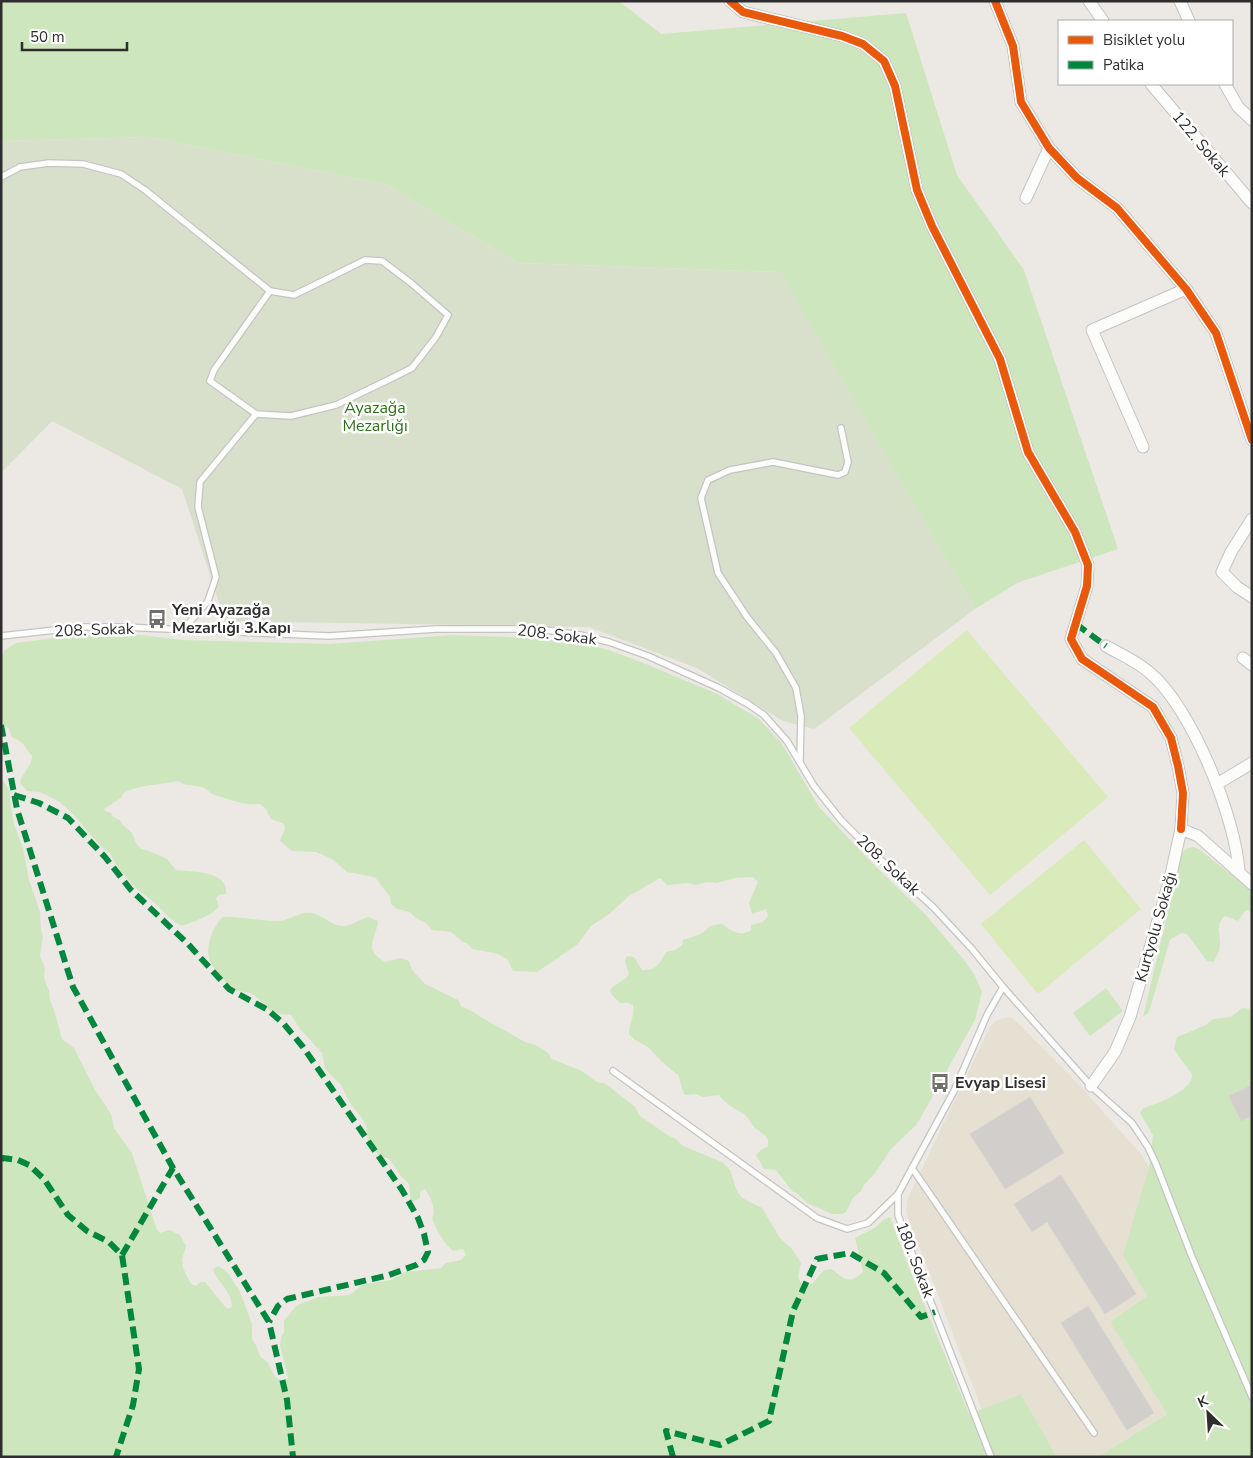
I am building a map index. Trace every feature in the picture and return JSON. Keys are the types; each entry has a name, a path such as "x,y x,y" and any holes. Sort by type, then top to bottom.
{"street":[{"name":"Kurtyolu Sokağı","path":"730,1 743,12 842,36 862,44 884,61 895,86 917,190 940,244 1000,359 1028,452 1075,532 1088,565 1087,586 1071,639 1082,659 1153,707 1171,738 1183,793 1181,829 1170,879 1130,1017 1115,1052 1091,1086"},
{"path":"995,1 1013,46 1021,102 1049,148 1077,178 1117,208 1186,289 1216,333 1252,440"},
{"path":"1089,1 1103,20"},
{"path":"1180,1 1189,20"},
{"name":"122. Sokak","path":"1151,85 1252,203"},
{"path":"1226,85 1238,107 1252,120"},
{"path":"1026,198 1049,148"},
{"path":"1143,447 1092,330 1186,289"},
{"path":"1252,519 1230,552 1222,572 1237,588 1252,597"},
{"path":"1106,646 1148,672 1162,686 1187,723 1217,784 1235,839 1239,872"},
{"path":"1217,784 1252,763"},
{"path":"1181,829 1198,836 1252,884"}],"lane":[{"path":"1,177 20,167 49,163 83,164 121,174 145,190 270,291 294,295 365,260 382,261 448,315 436,337 412,368 336,405 291,416 256,414 210,382 214,370 270,291"},
{"path":"182,631 208,601 216,577 198,508 200,482 256,414"},
{"path":"800,761 800,716 796,688 776,653 747,617 718,573 701,498 708,480 730,470 773,462 838,475 845,472 848,462 841,428"},
{"name":"208. Sokak","path":"1,636 83,627 330,636 456,628 539,629 580,635 609,642 648,656 719,688 748,704 764,715 787,741 819,793 841,820 880,860 933,908 972,949 1002,987 1091,1086 1132,1124 1148,1146 1166,1186 1192,1257 1252,1397"},
{"path":"613,1071 816,1218 847,1229 868,1223 898,1194 954,1091 987,1015 1002,987"},
{"path":"912,1168 1094,1432"},
{"name":"180. Sokak","path":"898,1194 898,1215 991,1457"}],"shaded area":[{"path":"1013,1018 1082,1088 1141,1154 1149,1167 1124,1255 1147,1296 1110,1322 1167,1414 1098,1457 1057,1457 1021,1394 982,1410 906,1212 907,1200 990,1027 995,1021"}],"green space":[{"path":"1,1 619,1 661,34 906,13 957,175 1024,270 1118,549 1017,583 975,609 779,272 518,263 387,185 148,137 1,141"},
{"name":"Ayazağa Mezarlığı","path":"148,137 387,185 518,263 780,272 975,609 814,729 783,721 697,668 589,627 225,621 182,489 52,421 1,473 1,141"},
{"path":"967,630 1108,797 990,895 849,728"},
{"path":"124,633 183,640 329,644 453,635 540,638 606,649 717,694 759,719 782,744 819,807 875,866 926,915 965,961 975,976 982,992 975,1020 916,1125 891,1149 875,1173 853,1198 846,1212 832,1214 807,1203 792,1191 776,1170 764,1169 756,1155 768,1146 768,1139 755,1128 745,1115 728,1104 719,1095 703,1097 695,1094 685,1095 679,1076 648,1047 635,1040 629,1034 633,1005 620,1003 610,990 629,974 625,961 627,956 634,957 642,970 651,969 659,963 666,952 675,950 682,945 683,940 700,934 712,925 722,924 735,932 743,933 751,930 751,925 763,922 768,916 766,909 752,914 749,903 758,882 753,877 695,885 688,883 667,885 660,878 629,896 608,915 591,926 578,944 537,972 513,971 508,960 498,954 472,949 451,932 432,930 426,923 417,919 410,912 397,909 391,904 390,897 375,877 347,872 332,859 316,852 292,851 280,841 285,829 284,824 271,819 266,809 260,804 237,802 201,787 179,781 143,786 130,790 123,793 122,797 104,809 120,820 132,833 141,849 167,859 176,870 199,872 215,876 222,880 225,886 226,894 219,895 216,898 219,906 216,910 207,916 182,926 172,920 133,885 109,852 60,802 40,792 27,791 20,783 32,760 32,756 22,743 12,737 9,728 1,725 1,657 5,650 16,643 85,634"},
{"path":"1,773 2,779 10,791 14,824 23,848 29,880 40,912 43,936 40,956 45,968 44,977 50,1001 62,1039 74,1048 94,1088 111,1114 114,1128 132,1153 157,1230 160,1233 169,1230 180,1235 186,1246 182,1259 183,1268 191,1284 196,1286 200,1282 205,1282 227,1309 232,1307 231,1301 213,1269 218,1266 229,1274 239,1289 252,1324 252,1339 260,1356 268,1363 275,1377 281,1380 288,1378 280,1346 281,1337 284,1332 284,1321 297,1305 319,1297 349,1295 361,1285 391,1280 406,1272 441,1268 446,1263 461,1260 466,1255 463,1249 453,1251 441,1236 432,1218 434,1211 425,1189 420,1191 420,1198 411,1201 409,1184 388,1158 382,1158 368,1144 366,1126 361,1117 349,1102 341,1085 325,1069 322,1053 301,1030 291,1015 272,1011 250,993 234,989 210,962 208,950 211,936 216,925 223,917 279,921 303,913 312,913 339,926 343,926 368,917 378,921 372,948 378,957 385,962 400,958 409,961 412,970 425,984 458,1000 462,1007 525,1042 536,1045 548,1053 552,1059 582,1071 597,1082 606,1084 635,1107 640,1116 676,1139 683,1146 722,1162 730,1170 737,1191 742,1198 762,1208 780,1238 792,1249 801,1263 798,1278 801,1282 806,1284 813,1283 824,1270 832,1269 847,1279 858,1276 863,1272 855,1238 873,1229 890,1217 969,1414 1021,1394 1057,1457 1,1457"},
{"path":"1084,840 1141,909 1038,994 981,924"},
{"path":"1193,847 1199,849 1252,891 1252,913 1248,910 1244,912 1238,921 1225,916 1219,927 1220,948 1214,962 1207,961 1187,934 1181,933 1170,940 1149,1012 1143,1017 1182,853 1186,849"},
{"path":"1106,988 1123,1011 1090,1036 1073,1013"},
{"path":"1242,1008 1252,1009 1252,1457 1098,1457 1167,1414 1110,1322 1147,1296 1123,1255 1149,1167 1153,1135 1140,1113 1143,1108 1156,1104 1181,1091 1191,1080 1192,1074 1174,1049 1177,1037 1206,1025 1213,1019 1231,1017"}],"building":[{"path":"1252,1085 1252,1116 1241,1121 1229,1096"},
{"path":"1030,1097 1064,1153 1005,1189 970,1134"},
{"path":"1061,1175 1136,1294 1105,1314 1047,1222 1032,1232 1014,1204"},
{"path":"1088,1306 1154,1413 1127,1430 1061,1323"}],"marked path":[{"path":"1076,624 1106,646"},
{"path":"1,725 17,809 73,987 173,1168 269,1322 287,1400 293,1457"},
{"path":"14,795 39,803 68,818 105,857 131,890 188,944 229,989 268,1010 284,1024 303,1047 402,1190 418,1218 428,1252 424,1260 389,1275 287,1299 278,1306 269,1322"},
{"path":"1,1160 3,1158 18,1160 29,1165 44,1179 68,1215 87,1231 109,1242 122,1255 139,1369 133,1405 116,1457"},
{"path":"122,1255 173,1168"},
{"path":"673,1457 666,1431 720,1445 769,1421 793,1311 817,1259 850,1253 884,1273 921,1317 935,1312"}],"cycle path":[{"path":"730,1 743,12 842,36 863,44 884,61 895,86 917,190 932,226 1000,359 1028,452 1075,532 1088,565 1087,586 1071,639 1082,659 1153,707 1171,738 1183,793 1181,829"},
{"path":"995,1 1013,46 1021,102 1049,148 1077,178 1117,208 1186,289 1216,333 1252,440"}],"place":[{"name":"Yeni Ayazağa Mezarlığı 3.Kapı","path":"157,619"},
{"name":"Evyap Lisesi","path":"940,1083"}]}
